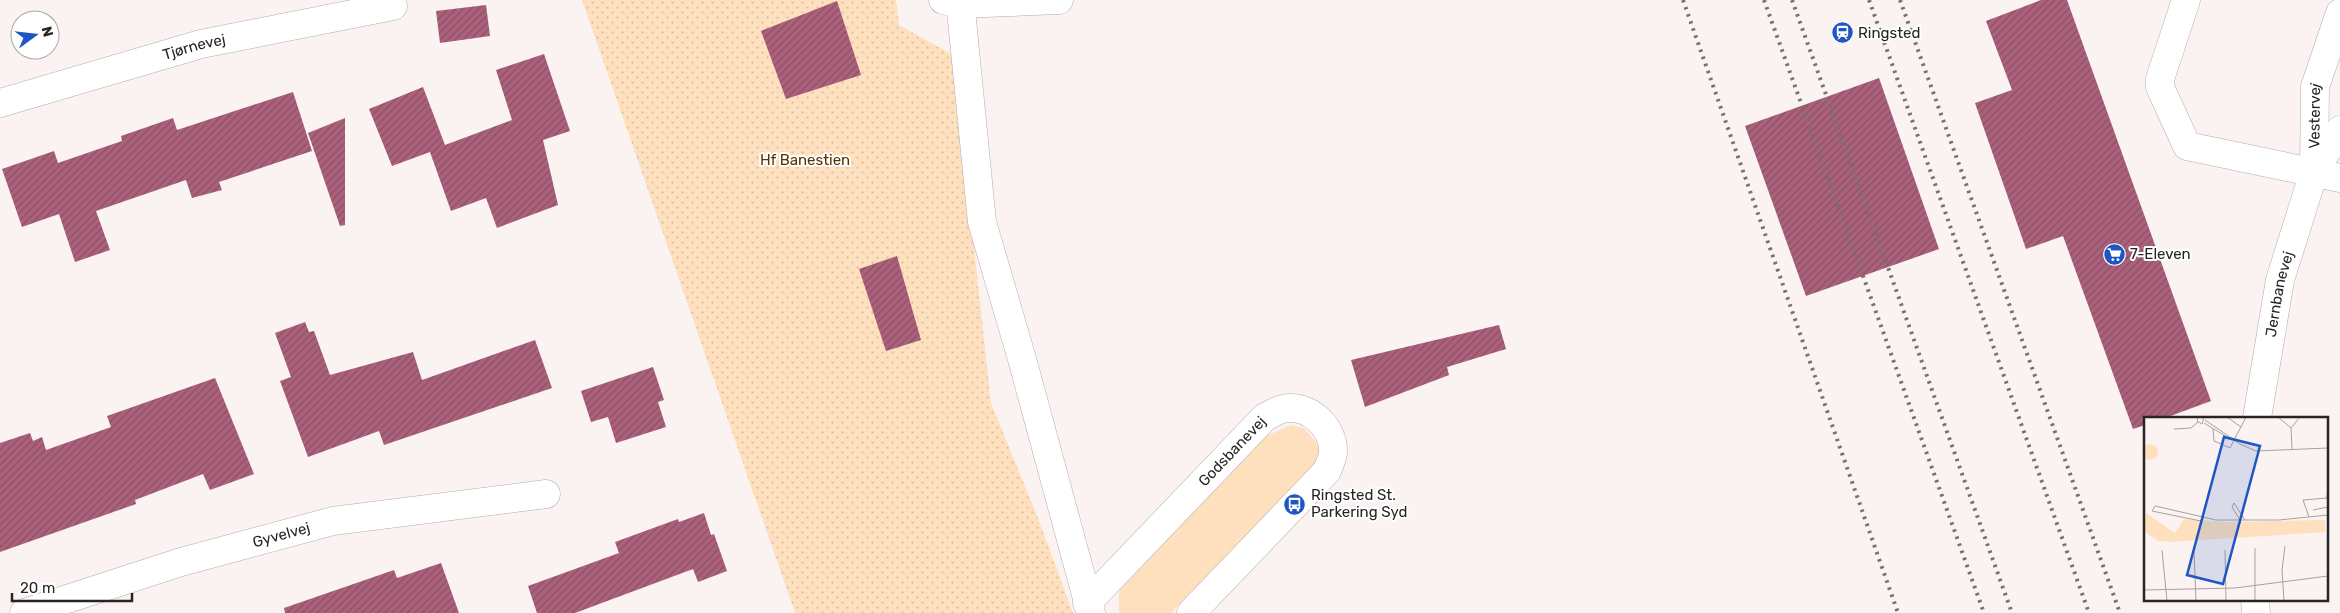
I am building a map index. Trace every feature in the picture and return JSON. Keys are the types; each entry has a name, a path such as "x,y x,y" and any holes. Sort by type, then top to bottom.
{"street":[{"path":"955,1 1059,0"},
{"path":"2186,0 2160,79 2160,87 2187,146 2340,178"},
{"name":"Godsbanevej","path":"955,1 982,222 1089,608"},
{"name":"Tjørnevej","path":"0,103 201,44 393,6"},
{"name":"Vestervej","path":"2314,172 2314,87 2340,13"},
{"name":"Vestervej","path":"2314,172 2340,130"},
{"name":"Jernbanevej","path":"2257,417 2280,280 2314,172"},
{"name":"Godsbanevej","path":"1089,608 1264,417 1282,408 1301,409 1318,418 1330,434 1333,453 1327,471 1191,613"},
{"name":"Gyvelvej","path":"24,613 181,562 333,521 546,494"},
{"path":"2254,600 2256,613"}],"green space":[{"name":"Hf Banestien","path":"582,0 896,0 899,25 953,55 991,403 1038,518 1073,613 795,613"},
{"path":"1291,425 1304,428 1320,447 1316,463 1303,480 1171,613 1119,613 1121,586 1268,435"}],"building":[{"path":"2041,0 2067,0 2211,401 2168,417 2144,417 2144,425 2133,429 2063,236 2026,249 1975,103 2012,90 1986,21"},
{"path":"837,1 861,75 786,99 761,31"},
{"path":"486,5 490,36 440,43 436,11"},
{"path":"544,54 570,131 543,140 558,205 497,228 486,198 451,211 430,152 392,166 369,109 423,87 445,145 512,120 496,70"},
{"path":"1879,78 1939,249 1806,296 1745,126"},
{"path":"293,92 312,151 219,182 222,190 192,198 186,180 96,211 110,250 75,262 59,214 22,227 2,169 54,151 58,163 122,141 121,136 173,118 177,130"},
{"path":"345,118 345,225 340,226 308,133"},
{"path":"897,256 921,340 886,351 859,269"},
{"path":"305,322 309,332 314,331 330,375 413,352 422,380 535,340 552,388 384,445 379,431 308,457 280,381 291,377 275,333"},
{"path":"1499,325 1506,349 1447,367 1449,375 1365,407 1351,360"},
{"path":"653,367 664,400 658,402 666,427 616,443 608,417 591,422 581,391"},
{"path":"215,378 254,474 210,490 203,474 135,500 136,504 0,552 0,443 30,433 33,441 42,437 46,450 111,427 107,416"},
{"path":"704,513 711,535 714,534 727,571 698,582 693,569 575,613 537,613 528,586 619,553 615,542 678,519 679,522"},
{"path":"441,563 459,613 285,613 284,608 394,570 397,578"}],"railway":[{"path":"1683,0 1898,613"},
{"path":"1764,0 1984,613"},
{"path":"1792,0 2012,613"},
{"path":"1869,0 2089,613"},
{"path":"1900,0 2120,613"}],"place":[{"name":"Ringsted","path":"1842,33"},
{"name":"7-Eleven","path":"2114,254"},
{"name":"Ringsted St. Parkering Syd","path":"1295,504"}]}
